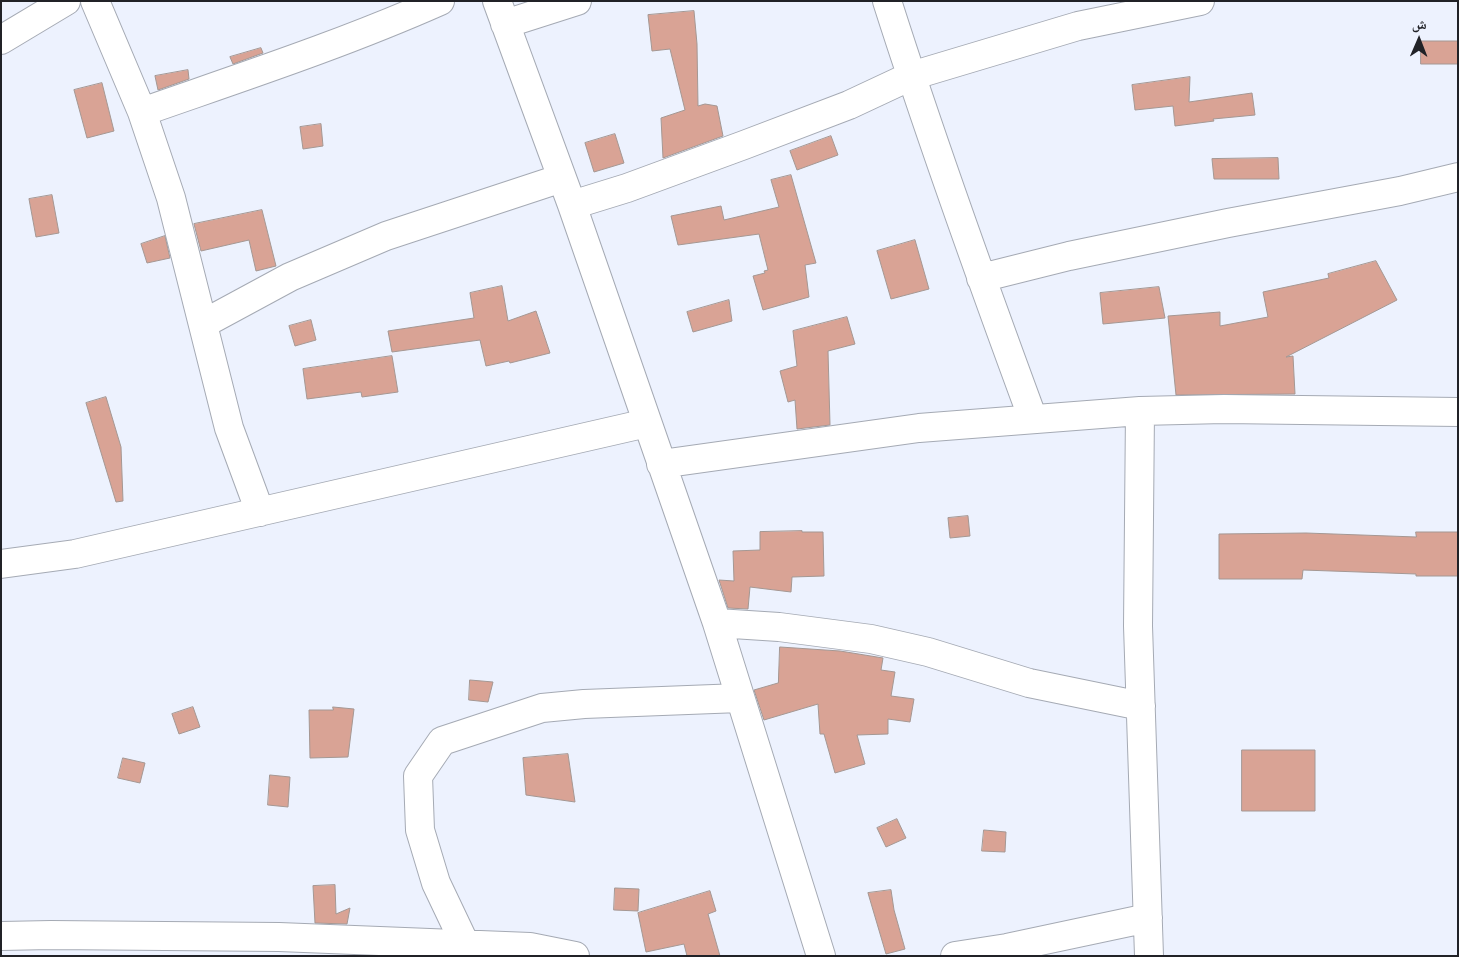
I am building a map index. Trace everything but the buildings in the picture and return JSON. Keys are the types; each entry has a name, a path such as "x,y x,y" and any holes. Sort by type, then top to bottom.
{"street":[{"path":"1,40 66,1"},
{"path":"95,1 142,112 171,198 229,428 260,512"},
{"path":"142,112 283,62 406,16 440,1"},
{"path":"577,1 501,13 572,205 717,623 821,956"},
{"path":"887,1 981,278 1033,419"},
{"path":"572,205 627,188 761,139 849,105 911,76 1078,26 1200,1"},
{"path":"981,278 1078,254 1228,223 1400,191 1458,177"},
{"path":"203,324 290,277 386,236 562,178"},
{"path":"662,464 919,428 1140,411 1458,412"},
{"path":"1140,411 1138,626 1149,956"},
{"path":"1,564 75,554 647,423"},
{"path":"717,623 779,627 871,638 928,652 1029,683 1141,706"},
{"path":"465,944 436,882 420,830 418,776 442,740 542,708 584,704 740,698"},
{"path":"955,956 1007,948 1148,918"},
{"path":"1,936 52,945 279,937 530,947 575,956"}]}
